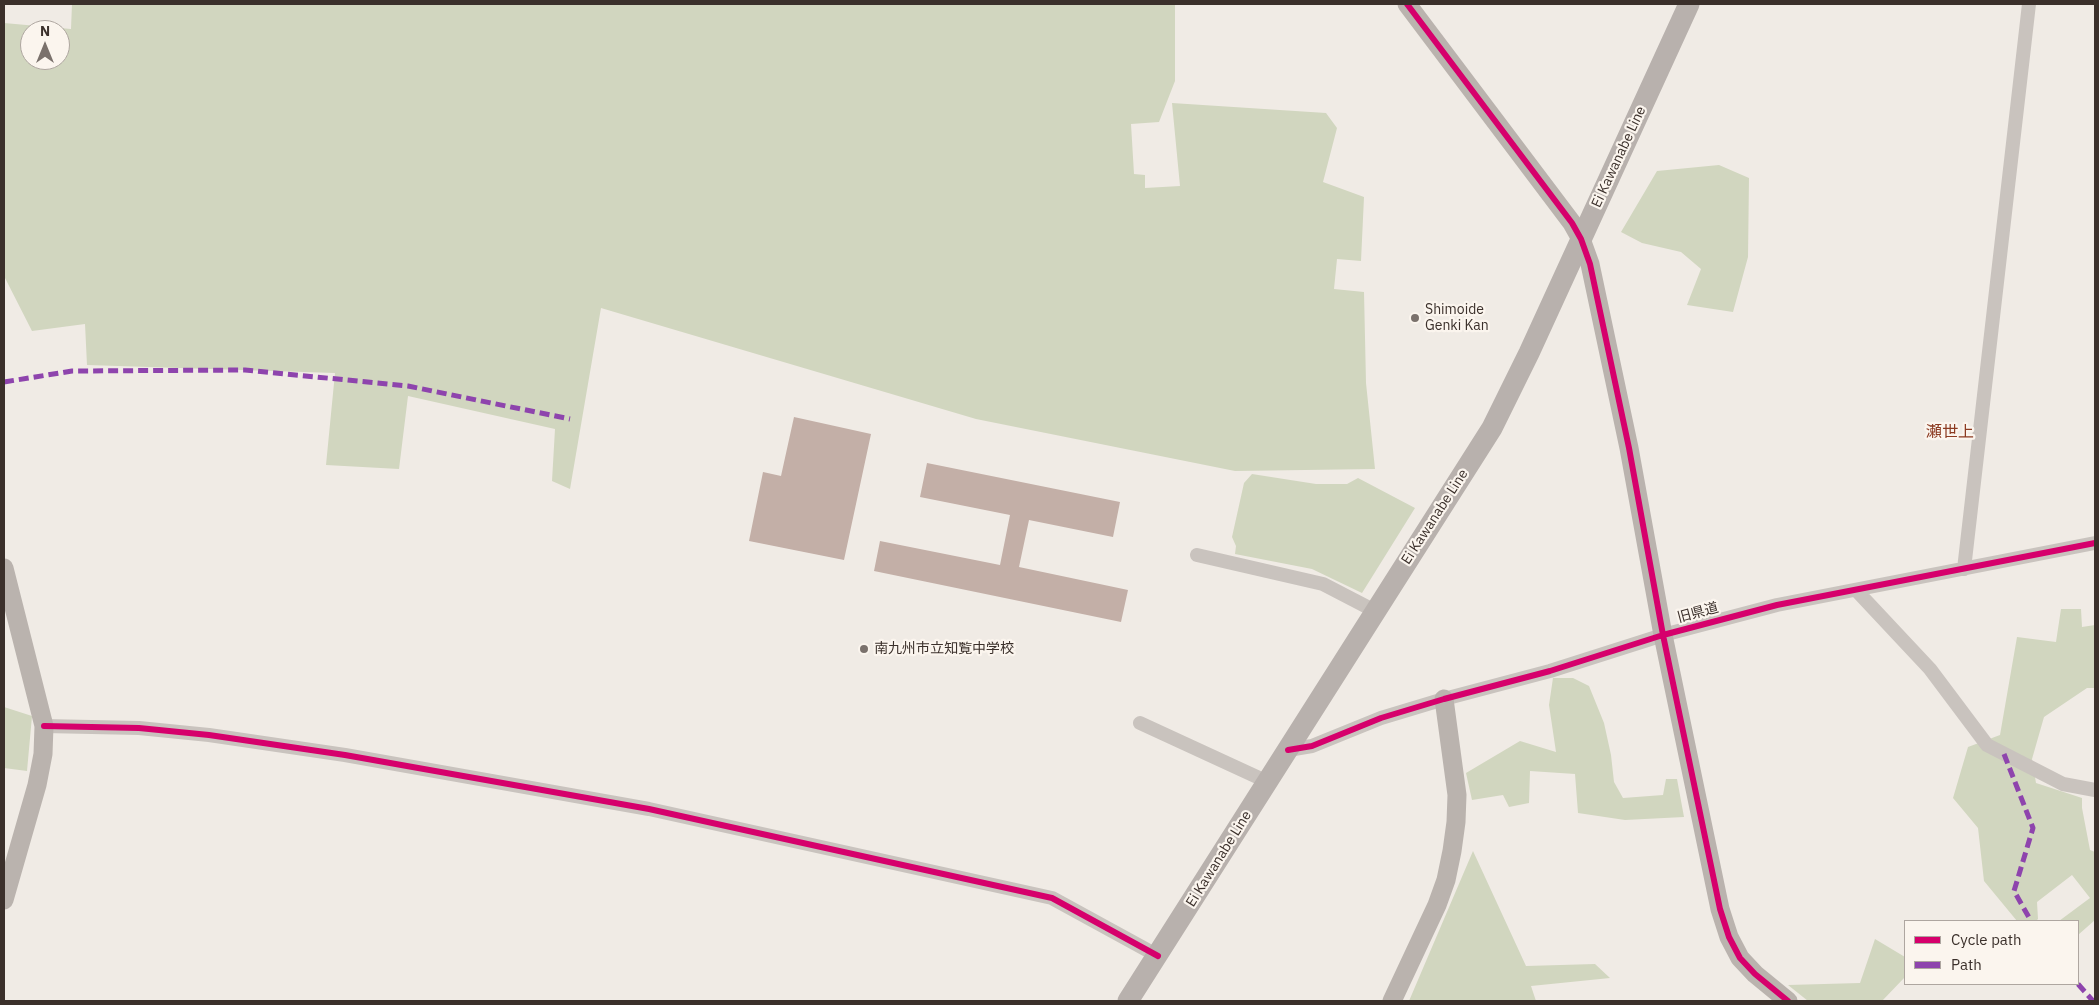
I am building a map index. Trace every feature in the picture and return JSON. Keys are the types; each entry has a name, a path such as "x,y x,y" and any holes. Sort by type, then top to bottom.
{"main road":[{"name":"Ei Kawanabe Line","path":"1128,1001 1492,428 1689,4"}],"street":[{"path":"1406,4 1572,223 1581,239 1590,264 1629,448 1663,635 1720,909 1728,937 1740,958 1755,974 1788,1001"},
{"path":"1964,569 2029,4"},
{"name":"旧県道","path":"1288,750 1312,746 1381,718 1444,699 1550,671 1663,635 1777,605 2095,543"},
{"path":"1197,555 1323,584 1375,611"},
{"path":"4,568 44,726 43,754 37,785 4,900"},
{"path":"1856,590 1930,669 1988,745 2063,784 2095,790"},
{"path":"1392,1001 1437,905 1446,880 1452,851 1457,795 1444,699"},
{"path":"1140,723 1268,782"},
{"path":"44,726 139,728 209,735 345,755 649,809 1052,898 1158,956"}],"green space":[{"path":"72,4 1175,4 1175,81 1159,122 1131,124 1134,174 1145,175 1145,188 1180,186 1172,103 1326,113 1337,128 1323,182 1364,197 1361,261 1337,259 1334,289 1364,292 1366,383 1375,469 1235,471 976,419 601,308 570,489 552,481 555,429 408,396 399,469 326,465 335,373 87,365 85,324 32,331 4,276 4,23 20,24 20,70 70,70"},
{"path":"1719,165 1749,178 1748,257 1733,312 1687,305 1701,269 1681,252 1642,243 1621,232 1657,171"},
{"path":"1252,474 1316,484 1347,484 1358,478 1415,508 1362,593 1312,569 1235,554 1236,546 1232,537 1244,483"},
{"path":"2061,609 2081,609 2082,627 2095,625 2095,688 2087,688 2044,717 2032,759 2036,783 2082,798 2082,808 2090,850 2095,852 2095,920 2079,934 2079,920 2060,920 2090,898 2072,875 2037,902 2037,920 2016,920 1984,881 1978,828 1953,798 1968,747 2000,735 2017,637 2056,642"},
{"path":"1553,678 1573,678 1589,686 1604,723 1611,755 1614,782 1623,798 1663,795 1666,779 1677,779 1684,817 1625,820 1578,813 1575,774 1530,771 1529,803 1509,807 1503,795 1472,800 1466,773 1520,741 1556,752 1549,705"},
{"path":"4,707 32,716 27,771 4,768"},
{"path":"1473,851 1526,966 1595,964 1610,978 1531,986 1536,1001 1409,1001"},
{"path":"1875,939 1904,956 1904,978 1882,1001 1808,1001 1788,985 1860,983"}],"building":[{"path":"794,417 871,434 844,560 749,541 763,472 781,476"},
{"path":"927,463 1120,502 1113,537 1029,520 1019,567 1128,590 1121,622 874,571 880,541 1000,565 1010,515 920,497"}],"marked path":[{"path":"4,382 72,371 245,370 408,386 570,419"},
{"path":"2004,754 2033,828 2014,891 2030,920"},
{"path":"2079,985 2093,1001"}],"cycle path":[{"path":"1407,4 1572,223 1581,239 1590,264 1629,448 1663,635 1720,909 1729,937 1740,958 1755,974 1788,1001"},
{"path":"1288,750 1312,746 1381,718 1444,699 1550,671 1663,635 1777,605 2095,543"},
{"path":"44,726 139,728 209,735 345,755 649,809 1052,898 1158,956"}],"place":[{"name":"Shimoide Genki Kan","path":"1415,318"},
{"name":"南九州市立知覧中学校","path":"864,649"}],"district":[{"name":"瀬世上","path":"1950,432"}]}
